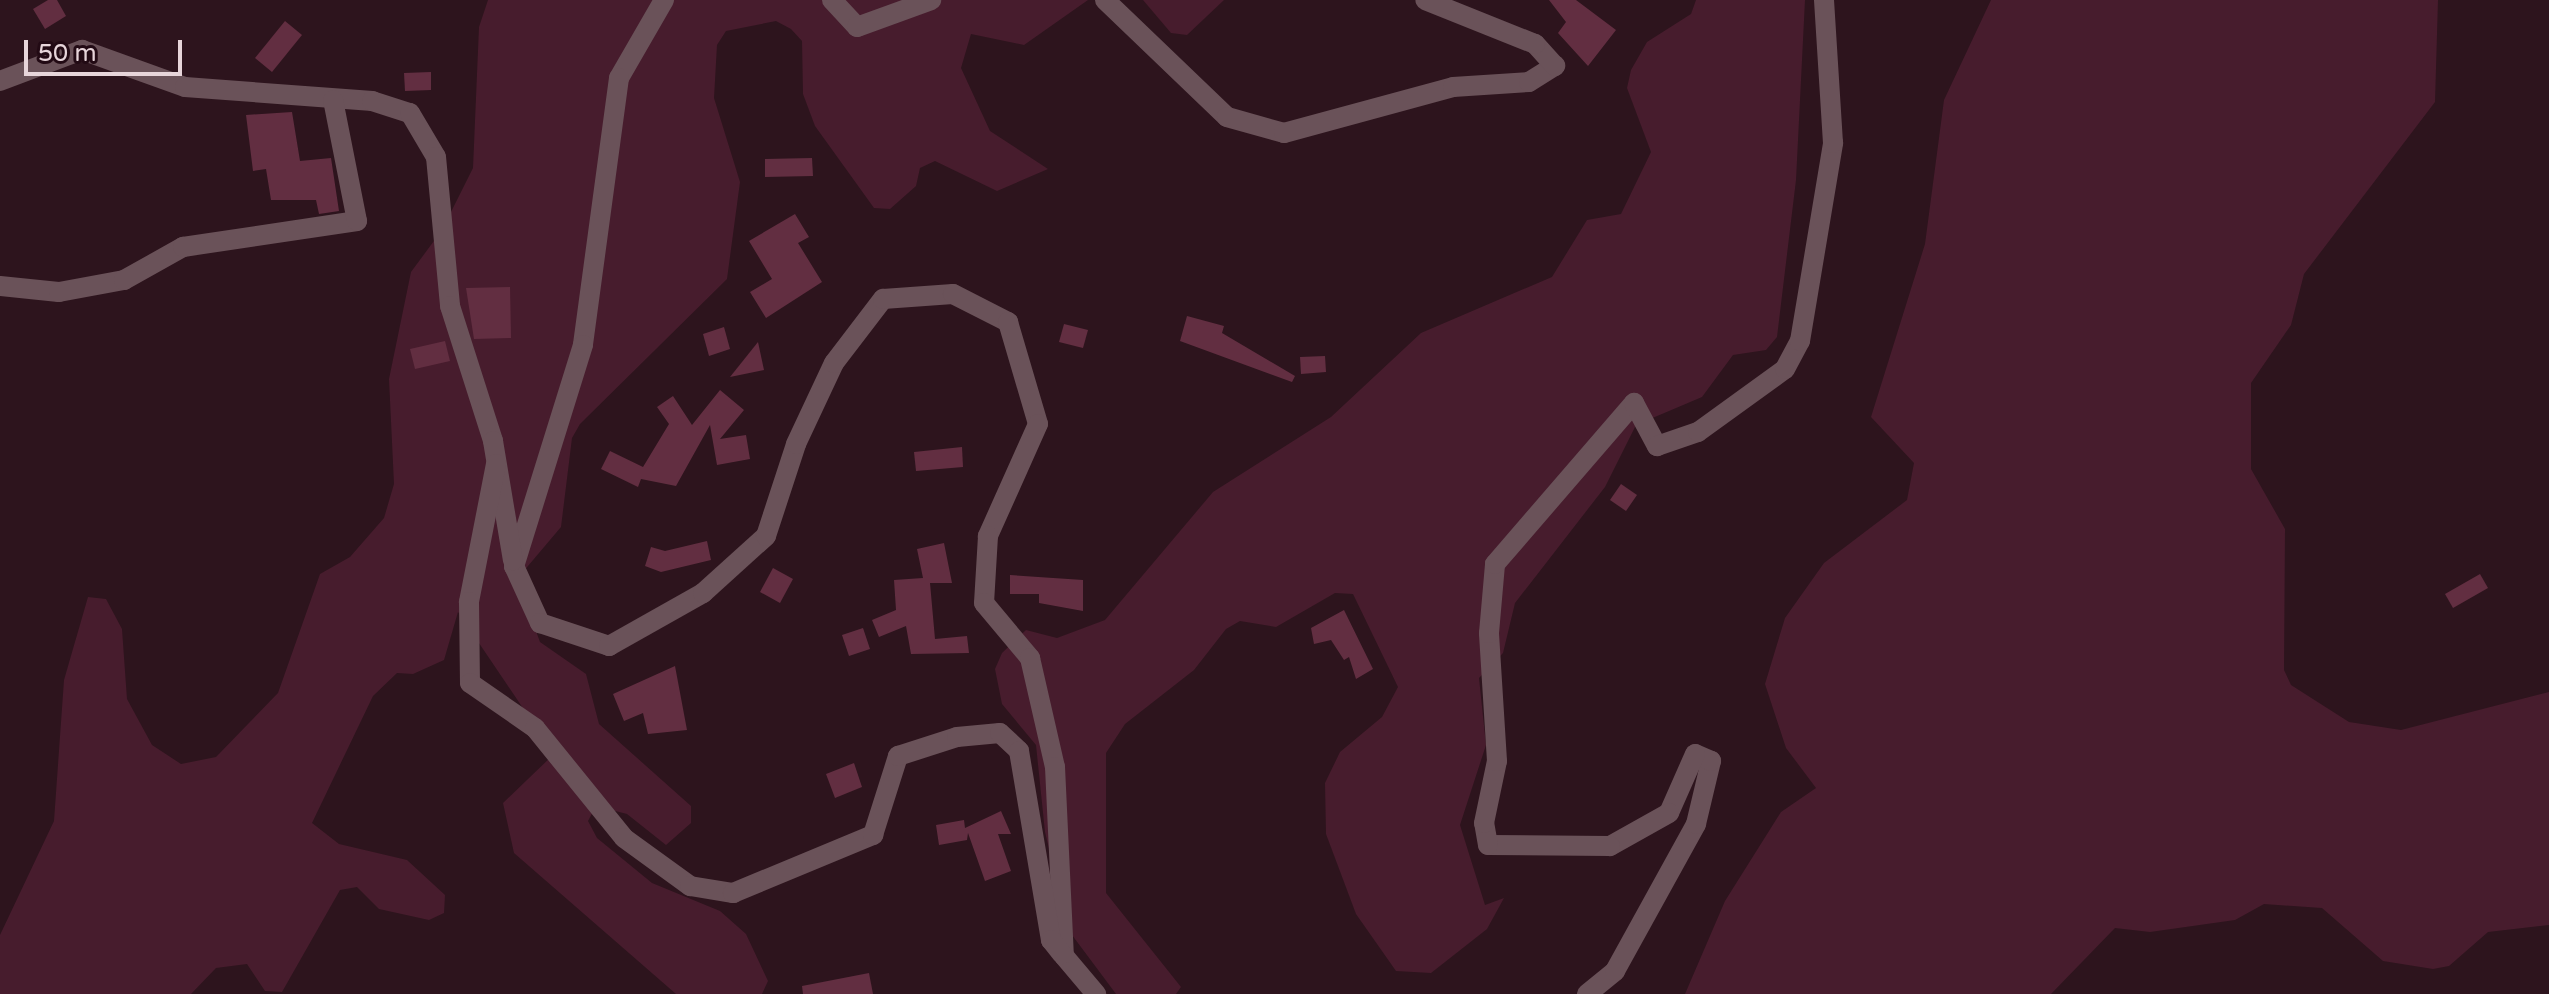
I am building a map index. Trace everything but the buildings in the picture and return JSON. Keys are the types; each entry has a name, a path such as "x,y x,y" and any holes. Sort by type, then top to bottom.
{"street":[{"path":"514,566 583,345 619,78 664,0"},
{"path":"832,0 857,27 931,0"},
{"path":"1105,0 1227,117 1284,133 1453,87 1529,82 1555,66 1535,44 1425,0"},
{"path":"1587,994 1615,971 1696,824 1711,761 1695,754 1669,813 1610,846 1488,845 1484,823 1497,761 1489,633 1495,564 1634,403 1657,446 1698,432 1785,369 1800,341 1833,143 1824,0"},
{"path":"0,81 82,50 185,87 333,100 410,113 436,157 450,306 496,464 514,566 540,623 609,646 703,593 766,536 796,444 834,363 883,299 953,294 1008,322 1038,424 988,536 984,603 1030,658 1052,754 1064,956"},
{"path":"0,286 59,292 124,280 183,247 357,221 333,100"},
{"path":"496,464 469,602 470,683 535,728 624,838 690,886 733,893 873,835 898,756 957,737 1000,733 1019,751 1051,940 1096,994"}],"shaded area":[{"path":"488,0 1088,0 1024,45 971,34 961,68 990,131 1048,169 997,191 935,161 920,168 916,186 890,209 874,208 815,126 803,94 802,41 791,29 776,21 726,31 717,45 714,98 740,182 727,279 580,424 572,438 561,527 517,579 540,642 586,674 599,724 691,806 691,823 666,845 627,814 596,806 588,821 597,838 652,883 720,911 746,934 768,981 762,994 676,994 514,853 503,803 554,754 458,612 444,660 413,674 397,673 373,696 312,823 339,844 407,860 445,895 444,913 429,920 379,909 357,887 340,890 282,992 265,991 247,964 216,968 191,994 0,994 0,935 54,821 64,680 88,597 106,599 122,629 127,699 152,745 181,764 216,757 278,693 320,574 350,557 384,518 394,484 389,379 411,272 442,230 473,168 479,27"},
{"path":"1143,0 1224,0 1187,35 1171,33"},
{"path":"1696,0 1805,0 1796,180 1777,337 1766,350 1733,355 1702,397 1636,425 1605,487 1515,603 1503,653 1479,678 1486,745 1460,825 1485,905 1504,898 1487,929 1431,973 1396,971 1356,914 1326,834 1325,783 1340,752 1382,717 1398,687 1353,594 1335,593 1276,627 1240,621 1226,629 1194,670 1125,724 1106,753 1106,893 1181,987 1176,994 1116,994 1069,931 1045,832 1036,745 1002,704 995,669 1002,653 1026,630 1057,638 1105,620 1213,492 1331,417 1421,333 1552,277 1587,220 1621,214 1651,152 1627,88 1631,70 1647,42 1691,14"},
{"path":"1991,0 2438,0 2435,102 2304,274 2291,325 2251,383 2251,469 2285,529 2284,670 2291,685 2349,722 2401,730 2549,692 2549,925 2488,932 2449,966 2433,969 2383,961 2322,908 2264,904 2235,920 2150,932 2115,928 2051,994 1685,994 1725,901 1781,812 1816,788 1786,748 1765,684 1785,618 1824,563 1907,500 1914,463 1871,417 1925,244 1944,100"}]}
